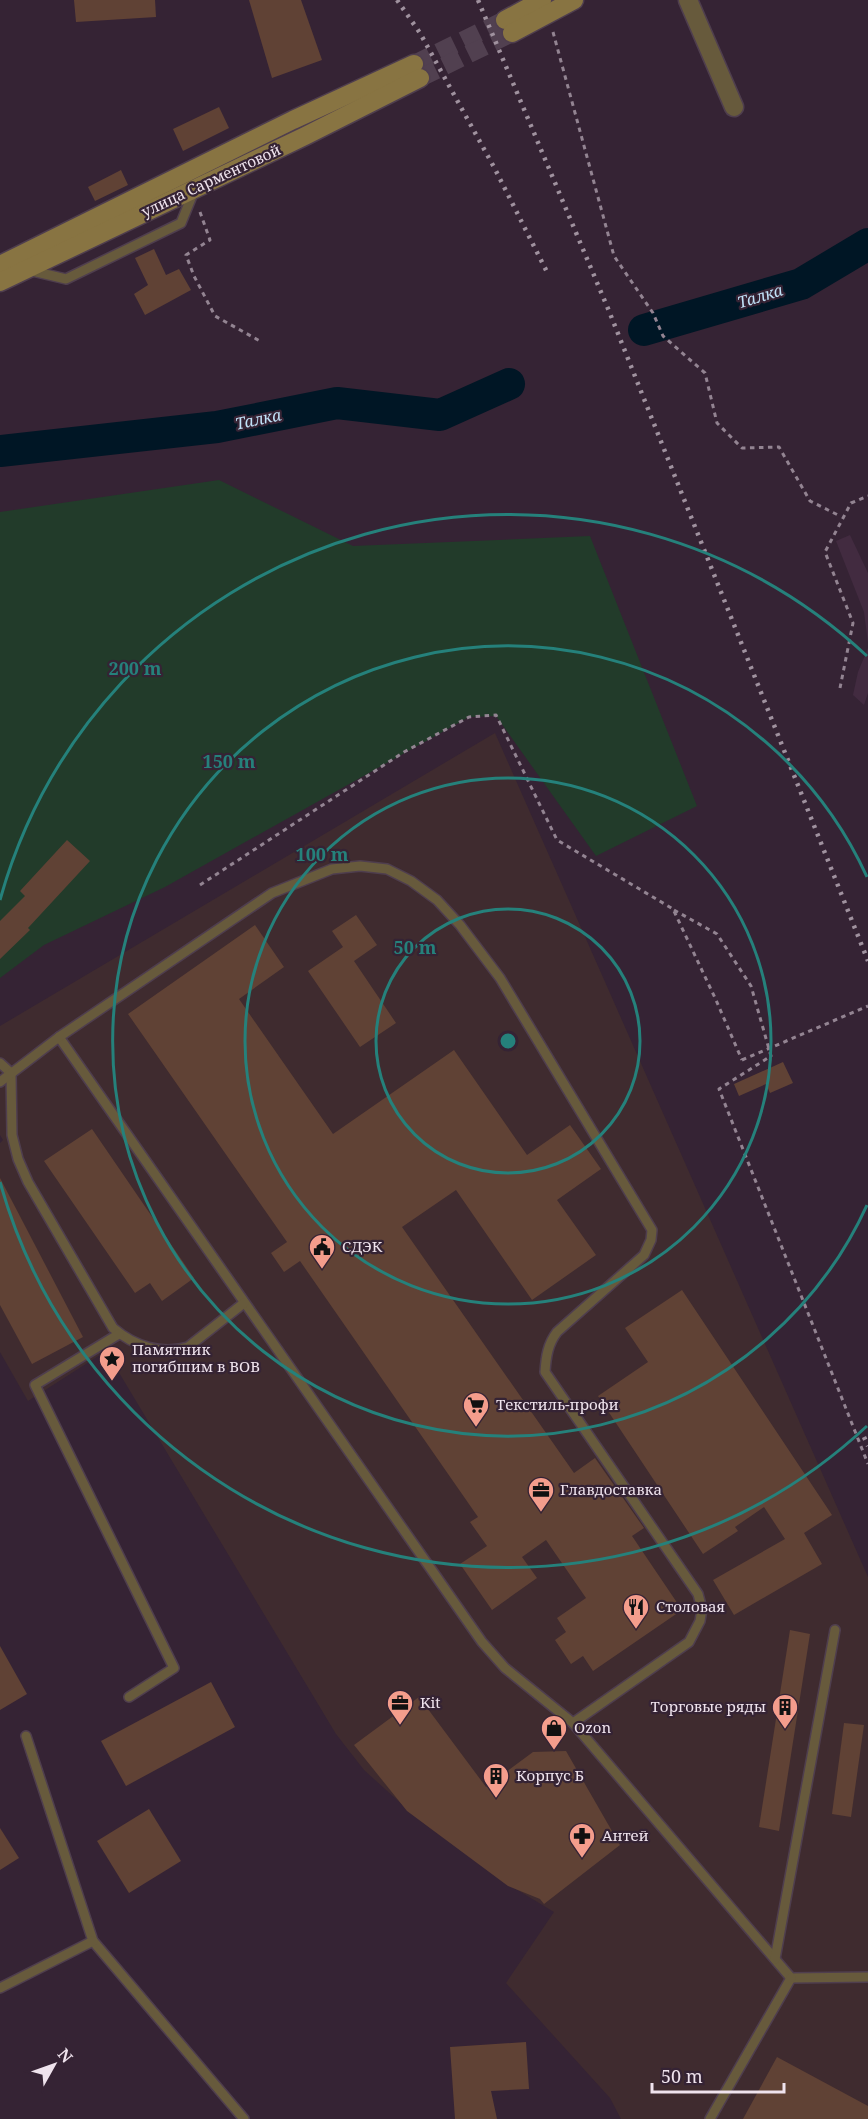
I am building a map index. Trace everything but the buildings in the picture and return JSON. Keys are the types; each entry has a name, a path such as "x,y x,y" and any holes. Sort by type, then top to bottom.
{"main road":[{"path":"542,0 508,26 574,0"},
{"name":"улица Сарментовой","path":"0,265 293,120 417,71 305,136 0,282"},
{"path":"293,120 305,136"}],"street":[{"path":"688,0 734,107"}],"lane":[{"path":"26,269 66,279 181,223 196,188"},
{"path":"0,1082 59,1037 272,894 332,869 360,866 387,869 411,880 437,900 460,925 494,969 652,1230 651,1240 644,1255 557,1332 550,1341 545,1372 698,1594 702,1609 700,1621 689,1642 573,1723"},
{"path":"59,1037 482,1642 505,1668 573,1723 791,1978"},
{"path":"0,1063 11,1073 12,1135 18,1159 28,1182 107,1319 119,1334 125,1339 150,1348 179,1350 188,1347 244,1303"},
{"path":"119,1334 35,1385 174,1668 129,1697"},
{"path":"775,1959 835,1630"},
{"path":"26,1736 93,1941 244,2119"},
{"path":"0,1988 93,1941"},
{"path":"791,1978 868,1977"},
{"path":"710,2119 791,1978"}],"path":[{"path":"552,27 614,256 653,313 663,336 705,373 717,423 742,448 779,447 810,501 840,516"},
{"path":"200,212 210,240 186,255 194,276 216,316 260,341"},
{"path":"840,688 853,623 825,552 851,503 868,496"},
{"path":"200,885 404,752 469,717 496,715 557,840 717,934 751,986 771,1056 719,1089 868,1464"},
{"path":"673,909 742,1060 868,1006"}],"shaded area":[{"path":"850,535 868,573 868,643 864,612 836,541"},
{"path":"868,648 868,693 864,705 853,695 858,672"},
{"name":"Текстиль-профи","path":"495,733 868,1577 868,2119 621,2119 610,2098 506,1983 554,1912 506,1883 416,1817 364,1770 336,1734 106,1351 28,1401 0,1352 0,1143 3,1140 0,1135 0,1026"}],"green space":[{"path":"219,480 353,546 590,536 697,806 596,856 496,716 469,717 165,887 44,945 0,978 0,512"}],"waterway":[{"name":"Талка","path":"644,330 801,284 868,244"},
{"name":"Талка","path":"0,451 217,427 337,403 440,415 509,384"}],"tunnel":[{"path":"414,64 505,20"},
{"path":"420,78 512,33"}],"railway":[{"path":"397,0 420,33 495,169 548,274"},
{"path":"478,0 609,311 868,961"},
{"path":"864,1437 868,1446"}],"place":[{"name":"СДЭК","path":"322,1270"},
{"name":"Памятник погибшим в ВОВ","path":"112,1382"},
{"name":"Текстиль-профи","path":"476,1428"},
{"name":"Главдоставка","path":"541,1513"},
{"name":"Столовая","path":"636,1630"},
{"name":"Kit","path":"400,1726"},
{"name":"Торговые ряды","path":"785,1730"},
{"name":"Ozon","path":"554,1751"},
{"name":"Корпус Б","path":"496,1799"},
{"name":"Антей","path":"582,1859"}]}
